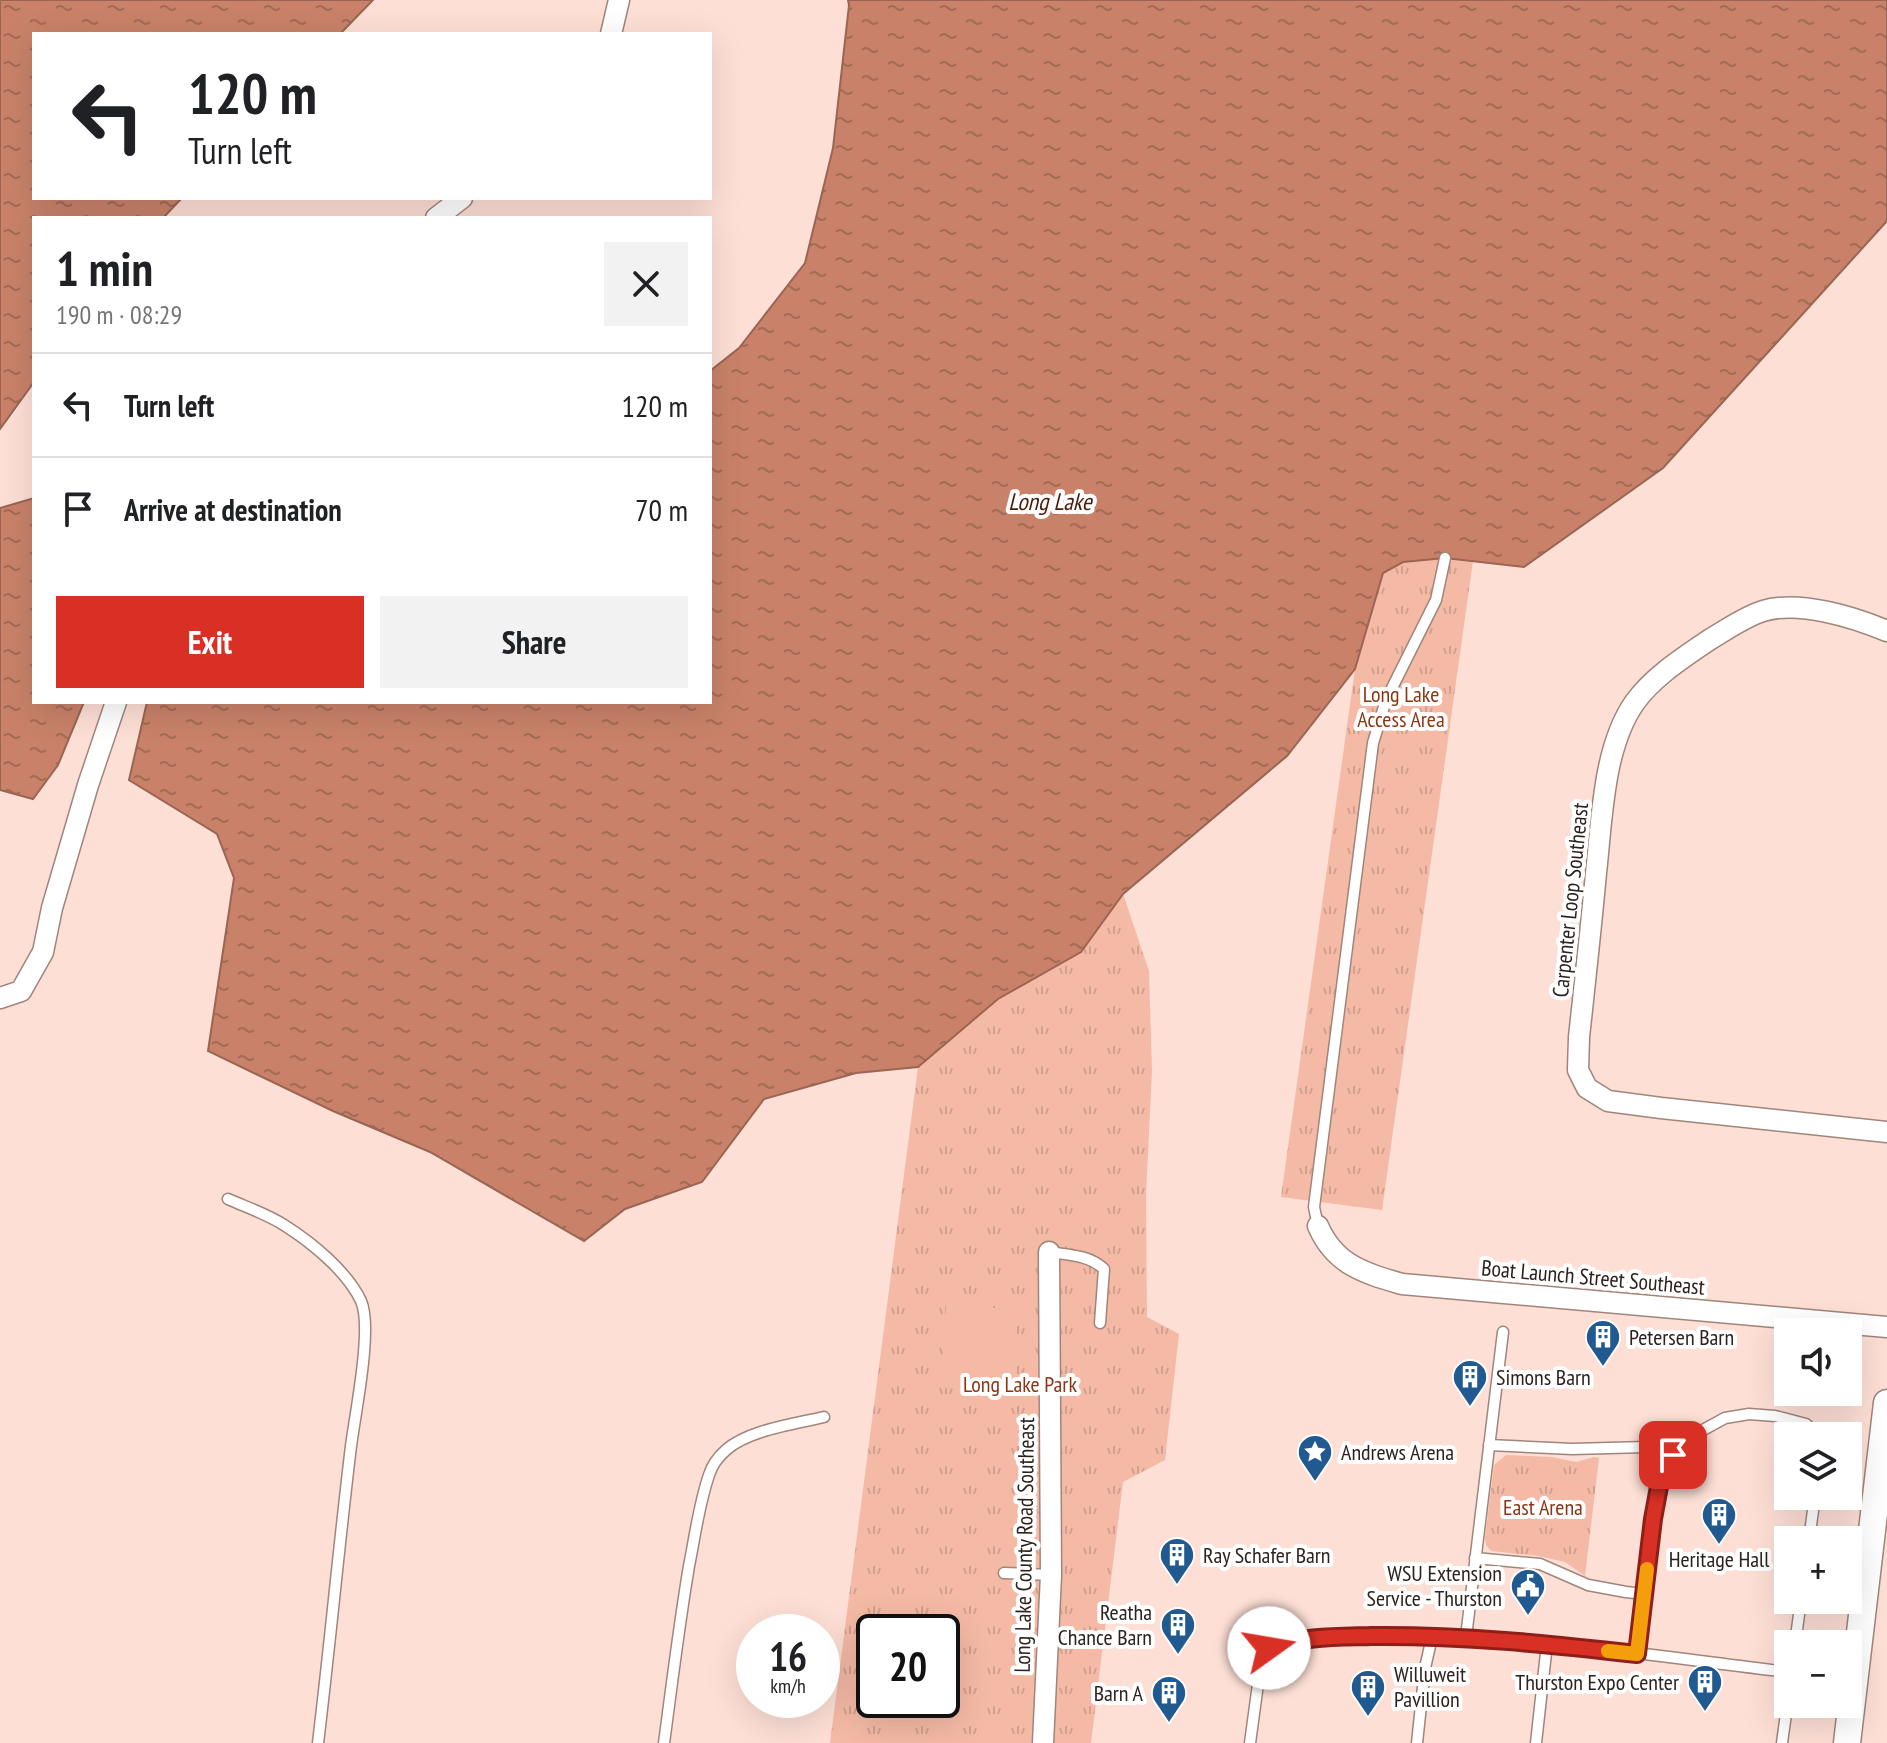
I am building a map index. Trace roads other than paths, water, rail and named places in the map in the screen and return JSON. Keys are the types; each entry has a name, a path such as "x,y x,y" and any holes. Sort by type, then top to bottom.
{"street":[{"path":"611,32 619,0"},
{"path":"439,216 459,200"},
{"name":"Carpenter Loop Southeast","path":"1887,631 1821,610 1767,609 1753,614 1680,659 1635,702 1623,723 1611,759 1604,801 1578,1070 1587,1088 1608,1101 1887,1132"},
{"path":"0,998 21,991 43,952 88,785 115,704"},
{"name":"Boat Launch Street Southeast","path":"1318,1226 1337,1255 1364,1273 1402,1284 1887,1327"},
{"name":"Long Lake County Road Southeast","path":"1043,1743 1051,1575 1049,1252"},
{"path":"1858,1630 1887,1403"},
{"path":"1847,1743 1849,1718"}],"lane":[{"path":"1318,1226 1314,1207 1373,743 1386,700 1436,600 1445,558"},
{"path":"228,1199 282,1223 319,1251 345,1278 361,1301 365,1316 363,1360 318,1743"},
{"path":"1049,1252 1086,1258 1104,1269 1100,1323"},
{"path":"1466,1637 1503,1332"},
{"path":"1637,1654 1653,1519 1661,1476 1673,1455 1703,1430 1725,1418 1749,1414 1798,1422"},
{"path":"664,1743 696,1529 709,1474 716,1459 744,1439 824,1417"},
{"path":"1489,1445 1572,1449 1646,1447 1673,1455"},
{"path":"1475,1558 1540,1564 1588,1585 1644,1594"},
{"path":"1004,1573 1051,1575"},
{"path":"1250,1743 1261,1662 1269,1648 1320,1636 1466,1637 1774,1670"},
{"path":"1417,1743 1425,1668 1432,1637"},
{"path":"1536,1743 1547,1644"},
{"path":"1782,1743 1785,1718"}],"water":[{"path":"0,0 373,0 342,32 32,32 32,200 180,200 165,216 32,216 32,385 0,429"},
{"name":"Long Lake","path":"848,0 1887,0 1887,221 1663,468 1524,567 1445,558 1403,562 1383,573 1355,669 1287,756 1123,894 1081,952 998,999 918,1067 856,1073 764,1099 702,1182 625,1209 584,1241 430,1152 333,1111 208,1051 234,878 217,834 129,780 147,704 712,704 712,369 739,348 805,263 833,148"},
{"path":"32,499 32,704 83,704 58,765 33,799 0,790 0,508"}],"place":[{"name":"Petersen Barn","path":"1603,1368"},
{"name":"Simons Barn","path":"1470,1408"},
{"name":"Andrews Arena","path":"1315,1483"},
{"name":"Heritage Hall","path":"1719,1546"},
{"name":"Ray Schafer Barn","path":"1177,1586"},
{"name":"WSU Extension Service - Thurston","path":"1528,1617"},
{"name":"Reatha Chance Barn","path":"1178,1656"},
{"name":"Thurston Expo Center","path":"1705,1713"},
{"name":"Willuweit Pavillion","path":"1368,1718"},
{"name":"Barn A","path":"1169,1724"}],"park label":[{"name":"Long Lake Access Area","path":"1401,706"},
{"name":"Long Lake Park","path":"1020,1384"},
{"name":"East Arena","path":"1543,1507"}]}
